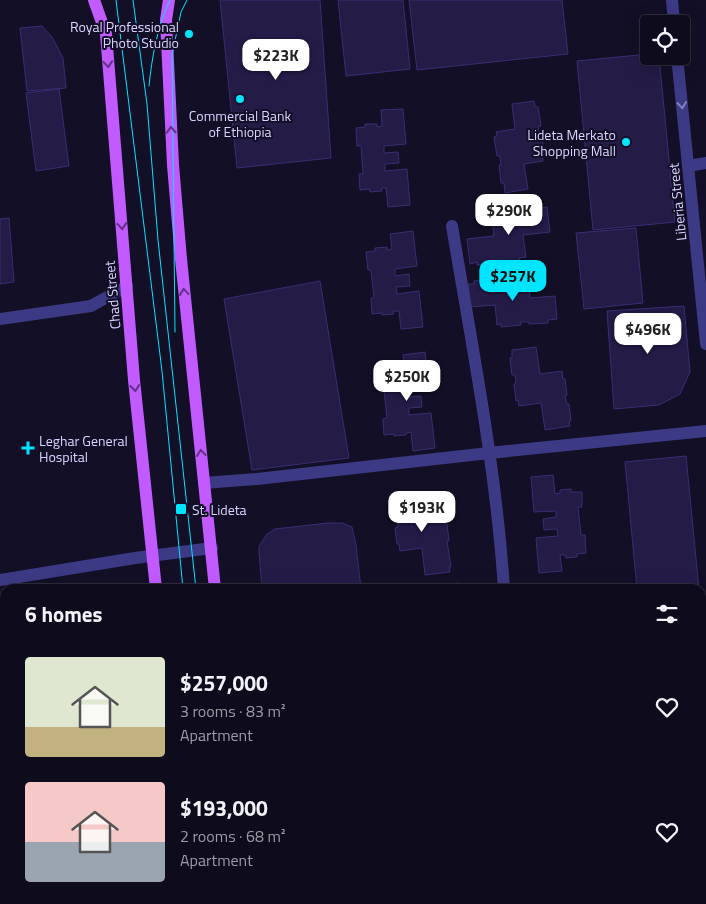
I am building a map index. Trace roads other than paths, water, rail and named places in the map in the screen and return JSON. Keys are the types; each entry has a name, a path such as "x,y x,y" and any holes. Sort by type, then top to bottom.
{"main road":[{"name":"Chad Street","path":"94,0 106,34 134,380 155,584"},
{"path":"169,0 166,20 174,174 192,382 215,584"}],"street":[{"path":"672,0 673,15"},
{"name":"Liberia Street","path":"678,65 706,344"},
{"path":"688,166 706,163"},
{"path":"452,226 489,453 504,584"},
{"path":"0,319 91,306 127,286"},
{"path":"204,483 706,431"},
{"path":"0,580 212,548"}],"tram line":[{"path":"116,0 162,371 183,584"},
{"path":"133,0 147,104 158,240 195,584"},
{"path":"149,86 156,42 170,0"},
{"path":"175,332 172,55 181,12 187,0"}],"place":[{"name":"Royal Professional Photo Studio","path":"189,34"},
{"name":"Commercial Bank of Ethiopia","path":"240,99"},
{"name":"Lideta Merkato Shopping Mall","path":"626,142"},
{"name":"Leghar General Hospital","path":"28,448"},
{"name":"St. Lideta","path":"181,509"}]}
